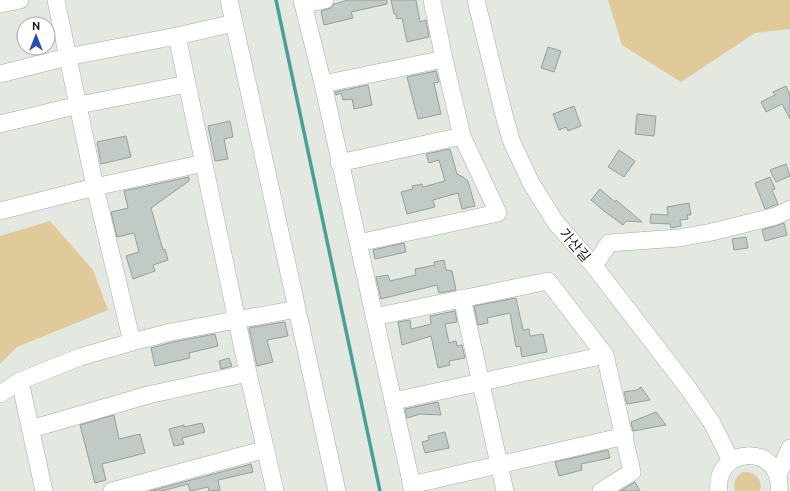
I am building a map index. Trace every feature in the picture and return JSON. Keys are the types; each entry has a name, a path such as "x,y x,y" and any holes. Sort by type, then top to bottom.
{"street":[{"path":"0,4 20,0"},
{"path":"56,0 95,187 132,342"},
{"path":"229,0 336,491"},
{"path":"324,0 302,2 323,84 339,163 394,401 412,488 499,465 625,436"},
{"path":"358,243 498,213 462,136 432,0"},
{"name":"가산길","path":"476,0 511,140 531,183 556,223 594,266 688,388 712,423 731,460"},
{"path":"0,74 67,57 177,36 234,23"},
{"path":"177,36 248,373 275,491"},
{"path":"323,84 444,59"},
{"path":"0,124 187,84"},
{"path":"339,163 462,136"},
{"path":"0,211 95,187 204,163"},
{"path":"594,266 609,243 679,238 712,232 776,216 790,209"},
{"path":"374,318 462,298 548,281 605,355 625,436 632,472 601,491"},
{"path":"462,298 505,491"},
{"path":"0,394 20,381 80,357 132,342 171,332 297,309"},
{"path":"394,401 605,355"},
{"path":"31,429 148,395 248,373"},
{"path":"20,381 44,491"},
{"path":"778,483 790,448"},
{"path":"112,491 266,449"},
{"path":"719,491 718,485 724,467 731,460 740,456 758,456 766,460 773,467 778,483"}],"shaded area":[{"path":"608,0 790,0 790,29 755,33 681,82 622,45"},
{"path":"50,221 93,270 108,310 17,347 0,364 0,236"},
{"path":"743,472 754,474 759,479 761,487 760,491 735,491 735,480"}],"building":[{"path":"348,0 387,0 387,4 351,12 353,18 324,25 321,11 331,8 334,4"},
{"path":"391,0 416,0 420,22 426,20 429,37 407,42 402,18 397,19 396,14 394,14"},
{"path":"548,47 561,51 554,72 541,68"},
{"path":"436,71 439,82 434,83 441,114 418,119 407,77"},
{"path":"368,85 372,105 354,109 352,99 343,100 341,93 336,95 335,92"},
{"path":"786,86 790,95 790,119 782,104 766,112 761,102 775,95 773,92"},
{"path":"574,106 581,126 568,131 566,127 559,130 553,114"},
{"path":"637,114 656,116 654,136 635,134"},
{"path":"230,121 233,137 224,139 228,159 215,161 208,126"},
{"path":"126,136 131,157 101,164 97,142"},
{"path":"450,149 457,174 468,181 475,206 462,209 458,193 433,200 435,207 407,214 401,192 413,189 412,186 422,184 423,187 445,181 439,160 429,163 426,154"},
{"path":"619,150 635,161 624,177 608,167"},
{"path":"786,164 790,176 776,182 770,170"},
{"path":"189,177 189,181 151,208 163,250 165,249 168,260 153,265 155,271 133,279 126,256 139,252 134,233 117,237 111,212 128,208 124,191"},
{"path":"770,177 775,189 772,190 778,204 765,209 755,183"},
{"path":"600,189 615,202 616,200 642,222 626,221 623,225 604,211 591,200"},
{"path":"689,203 691,215 687,215 688,219 680,220 681,226 671,228 670,224 650,223 651,214 668,215 667,207"},
{"path":"784,223 787,235 765,241 762,230"},
{"path":"746,237 748,248 734,250 732,239"},
{"path":"404,243 406,252 375,259 373,250"},
{"path":"444,260 446,270 452,271 456,290 439,293 437,285 381,299 376,277 388,275 390,281 416,275 415,269 435,265 434,262"},
{"path":"516,298 523,330 529,329 530,336 543,334 547,352 522,357 520,346 516,347 510,313 487,318 488,323 478,325 474,306"},
{"path":"455,311 457,322 445,324 449,343 456,341 457,346 462,345 465,358 449,361 450,365 438,368 431,336 402,345 398,322 410,320 411,329 431,324 430,316"},
{"path":"285,322 288,336 267,340 273,362 257,366 249,328"},
{"path":"215,334 218,346 189,353 190,358 155,366 151,348"},
{"path":"229,358 232,366 221,369 219,361"},
{"path":"641,387 650,400 627,404 624,392 637,390"},
{"path":"438,402 441,415 420,414 407,418 405,409"},
{"path":"656,412 666,425 633,431 631,422"},
{"path":"114,415 119,439 140,434 145,453 102,464 106,480 95,483 80,425"},
{"path":"202,423 205,432 182,438 184,444 174,446 169,429 184,425 184,427"},
{"path":"445,432 449,448 425,453 422,442 429,440 428,436"},
{"path":"608,450 610,458 581,464 582,470 559,476 555,462"},
{"path":"251,464 253,472 218,480 220,490 209,491 208,487 190,491 188,484 162,491 150,491"},
{"path":"635,482 640,491 620,491"}],"waterway":[{"path":"276,0 380,491"}]}
